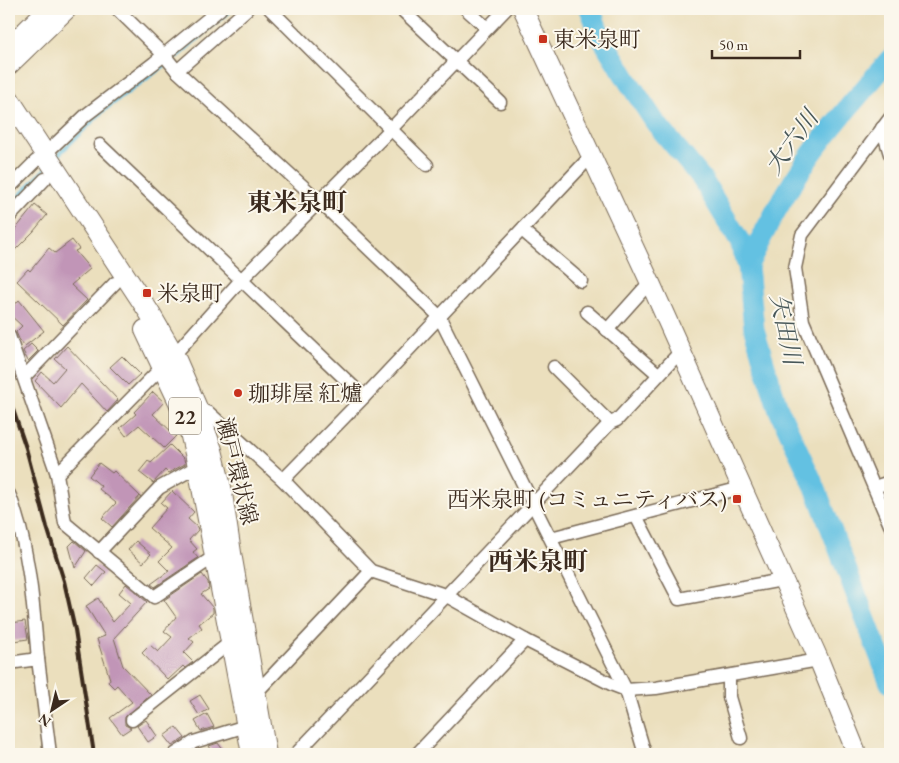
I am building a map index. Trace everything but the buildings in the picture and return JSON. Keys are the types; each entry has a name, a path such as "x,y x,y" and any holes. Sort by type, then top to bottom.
{"main road":[{"name":"瀬戸環状線","path":"9,99 42,165 115,283 168,360 197,408 212,450 221,487 266,754"},
{"name":"瀬戸環状線","path":"9,121 149,312 168,360 189,428 198,466 252,754"}],"street":[{"path":"9,47 48,9"},
{"path":"9,65 67,9"},
{"path":"117,9 164,55 177,71 319,201 439,316 626,690 645,754"},
{"path":"9,218 42,165 86,116 220,9"},
{"path":"177,71 247,9"},
{"path":"270,9 427,164"},
{"path":"401,9 500,102"},
{"path":"466,9 487,28"},
{"path":"56,474 168,360 241,280 391,129 506,9"},
{"path":"524,9 650,282 819,660 857,754"},
{"path":"886,123 890,154"},
{"path":"886,123 802,235 795,268 803,321 890,525"},
{"path":"100,145 364,397"},
{"path":"283,480 364,397 591,156"},
{"path":"9,188 42,165"},
{"path":"522,230 581,281"},
{"path":"607,330 650,282"},
{"path":"24,377 115,283"},
{"path":"587,312 658,374"},
{"path":"9,336 56,474 65,523 154,596 215,556"},
{"path":"296,754 445,595 610,423 617,420 680,352"},
{"path":"554,367 610,423"},
{"path":"197,408 209,413 283,480 371,571 445,595 525,640 613,685 626,690 656,688 819,660"},
{"path":"99,552 159,488 198,466"},
{"path":"874,487 890,482"},
{"path":"551,538 741,488"},
{"path":"9,494 13,502 31,582 50,754"},
{"path":"636,516 679,599 782,580"},
{"path":"255,694 371,571"},
{"path":"416,754 525,640"},
{"path":"132,720 232,641"},
{"path":"9,663 38,659"},
{"path":"729,676 729,698 741,738"},
{"path":"175,754 194,742 246,726"}],"waterway":[{"path":"55,158 103,111 180,54 233,9"},
{"name":"矢田川","path":"590,9 601,37 628,81 655,122 702,179 740,242 748,266 754,329 778,408 815,487 890,683"},
{"name":"大六川","path":"748,266 776,211 808,159 837,120 890,59"},
{"path":"9,207 47,167"}],"railway":[{"path":"9,398 26,448 47,527 64,581 75,630 94,754"}],"place":[{"name":"東米泉町","path":"543,39"},
{"name":"米泉町","path":"147,293"},
{"name":"珈琲屋 紅爐","path":"238,393"},
{"name":"西米泉町 (コミュニティバス)","path":"737,499"}],"district":[{"name":"東米泉町","path":"297,202"},
{"name":"西米泉町","path":"538,561"}]}
